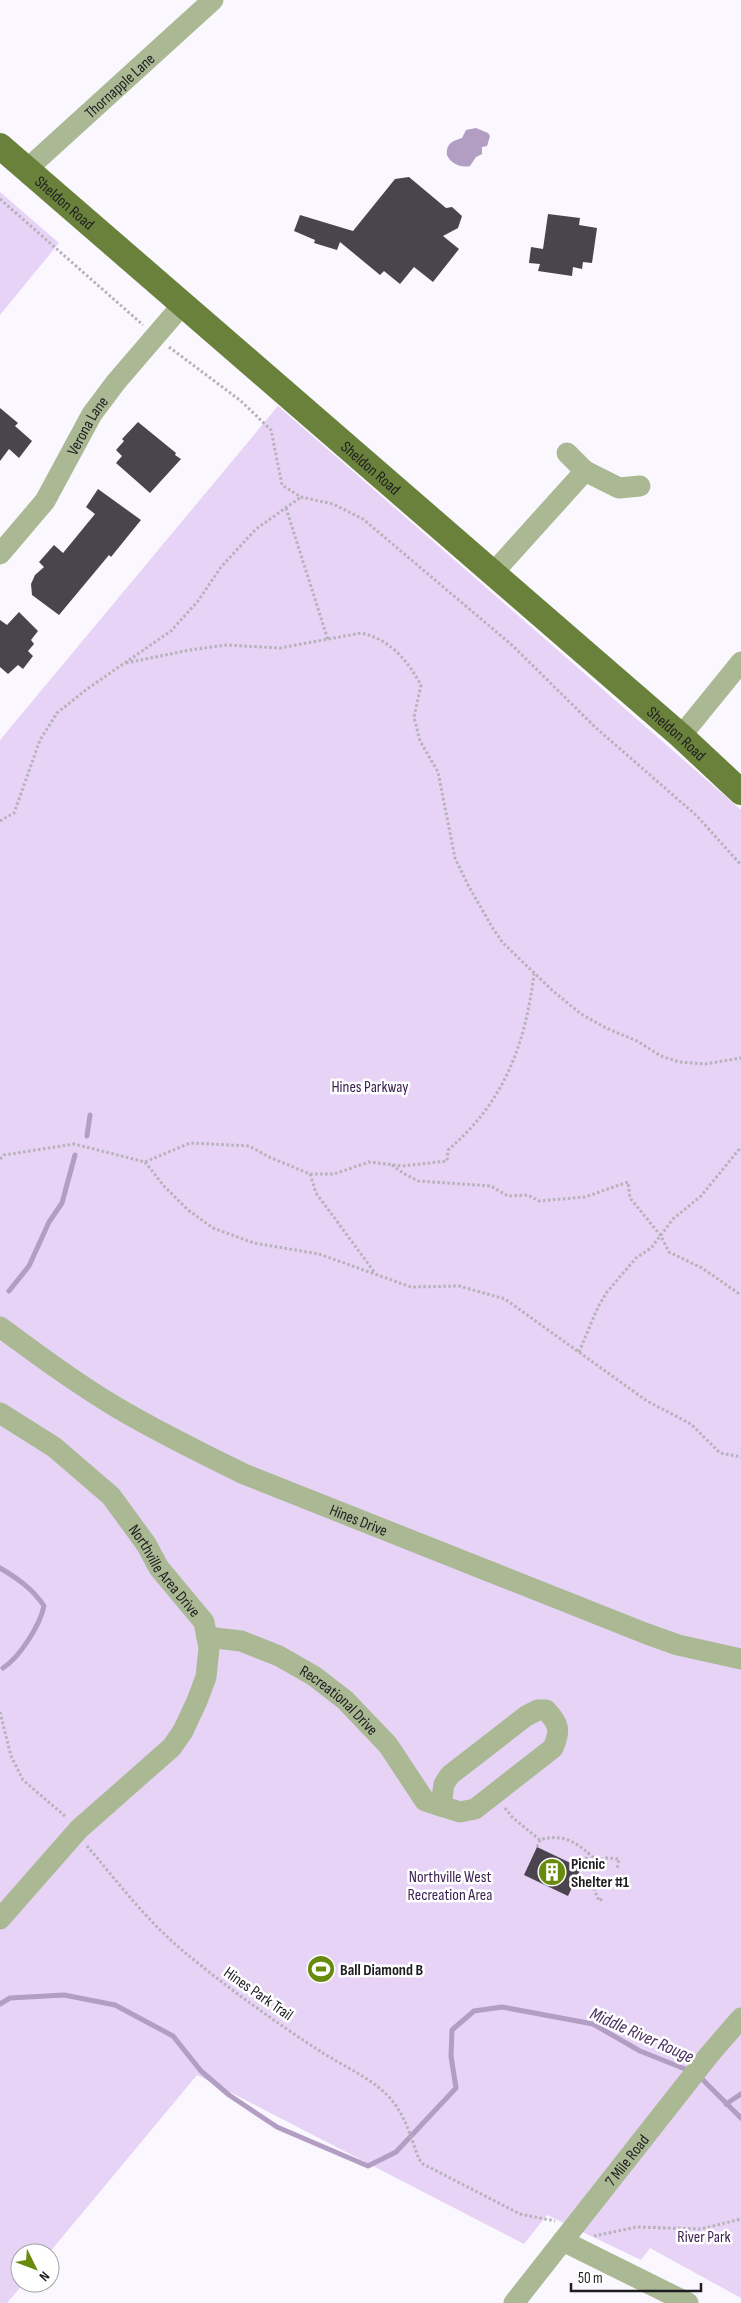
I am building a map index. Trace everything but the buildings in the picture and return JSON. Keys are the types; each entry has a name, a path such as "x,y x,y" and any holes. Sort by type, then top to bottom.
{"main road":[{"name":"Sheldon Road","path":"0,146 681,736 741,792"}],"street":[{"name":"Thornapple Lane","path":"26,170 213,0"},
{"name":"Verona Lane","path":"0,554 45,501 92,414 116,382 183,304"},
{"path":"568,453 585,471 619,488 640,486"},
{"path":"493,573 585,471"},
{"path":"681,736 741,662"},
{"name":"Hines Drive","path":"0,1328 59,1370 116,1407 186,1446 244,1474 647,1634 678,1645 741,1659"},
{"name":"Northville Area Drive","path":"0,1413 54,1447 111,1496 146,1544 159,1568 204,1622 209,1648 206,1677 183,1731 172,1747 79,1829 0,1918"},
{"name":"Recreational Drive","path":"207,1637 241,1641 280,1656 314,1676 345,1700 388,1745 425,1801 460,1812 475,1809 553,1748 559,1734 555,1720 546,1710 538,1710 526,1716 450,1775 444,1784 441,1806"},
{"name":"7 Mile Road","path":"514,2303 562,2231 741,2018"},
{"path":"562,2231 688,2303"}],"path":[{"path":"0,199 156,335 241,401 271,430 282,485 301,497 333,504 363,520 513,646 595,727 697,816 741,865"},
{"path":"0,821 14,813 40,740 57,713 87,689 126,664 171,630 198,601 221,568 256,528 301,497"},
{"path":"286,508 328,640"},
{"path":"126,664 190,650 226,645 280,648 361,633 374,636 389,644 410,667 421,685 414,717 420,740 438,772 455,858 468,885 503,943 534,974 581,1014 606,1028 637,1041 661,1056 679,1062 705,1064 741,1058"},
{"path":"0,1159 4,1155 74,1144 145,1162 190,1143 249,1146 269,1157 310,1174 334,1174 369,1162 402,1166 447,1161 448,1150 470,1132 496,1096 518,1052 530,1004 534,974"},
{"path":"580,1352 598,1307 607,1292 631,1263 651,1248 673,1220 701,1196 741,1147"},
{"path":"0,1152 4,1155"},
{"path":"145,1162 164,1186 188,1210 213,1228 254,1242 319,1254 411,1287 459,1286 505,1299 647,1401 690,1424 720,1453 741,1457"},
{"path":"392,1164 403,1173 418,1181 491,1186 508,1196 528,1195 539,1201 585,1197 628,1182 630,1198 661,1236 669,1252 702,1268 741,1295"},
{"path":"310,1174 316,1193 375,1273"},
{"name":"Hines Park Trail","path":"0,1712 10,1756 23,1780 79,1829 87,1846 142,1910 180,1949 219,1980 322,2052 370,2081 390,2098 402,2116 418,2159 423,2164 520,2214 562,2231"},
{"path":"494,1794 512,1818 540,1840"},
{"path":"537,1847 540,1840 546,1838 567,1840 580,1845 597,1861"},
{"path":"581,1868 589,1853"},
{"path":"597,1861 606,1858 619,1859 617,1870"},
{"path":"597,1861 591,1882 599,1900 602,1899"},
{"path":"593,1874 603,1882"},
{"path":"589,2237 637,2227 701,2229 741,2219"}],"green space":[{"path":"0,192 59,243 0,315"},
{"path":"278,406 741,810 741,2298 650,2248 641,2260 547,2215 524,2244 197,2075 57,2243 10,2243 10,2293 16,2293 7,2303 0,2303 0,740"}],"shaded area":[{"path":"476,128 488,133 490,136 487,146 482,147 482,154 476,157 470,166 460,166 454,163 447,155 449,145 462,138 466,130"}],"waterway":[{"path":"87,1136 90,1115"},
{"path":"9,1291 29,1266 49,1222 62,1203 75,1155"},
{"path":"0,1568 24,1584 44,1606 42,1614 28,1640 16,1656 3,1668"},
{"name":"Middle River Rouge","path":"0,2004 10,1998 64,1995 115,2005 173,2036 201,2071 229,2095 277,2127 368,2166 396,2152 456,2088 451,2056 452,2030 474,2011 502,2007 593,2024 640,2051 690,2071"},
{"name":"Middle River Rouge","path":"699,2076 741,2118"},
{"path":"726,2104 741,2094"}],"place":[{"name":"Picnic Shelter #1","path":"552,1872"},
{"name":"Ball Diamond B","path":"321,1969"}],"park label":[{"name":"Hines Parkway","path":"370,1086"},
{"name":"Northville West Recreation Area","path":"450,1885"},
{"name":"River Park","path":"704,2236"}]}
